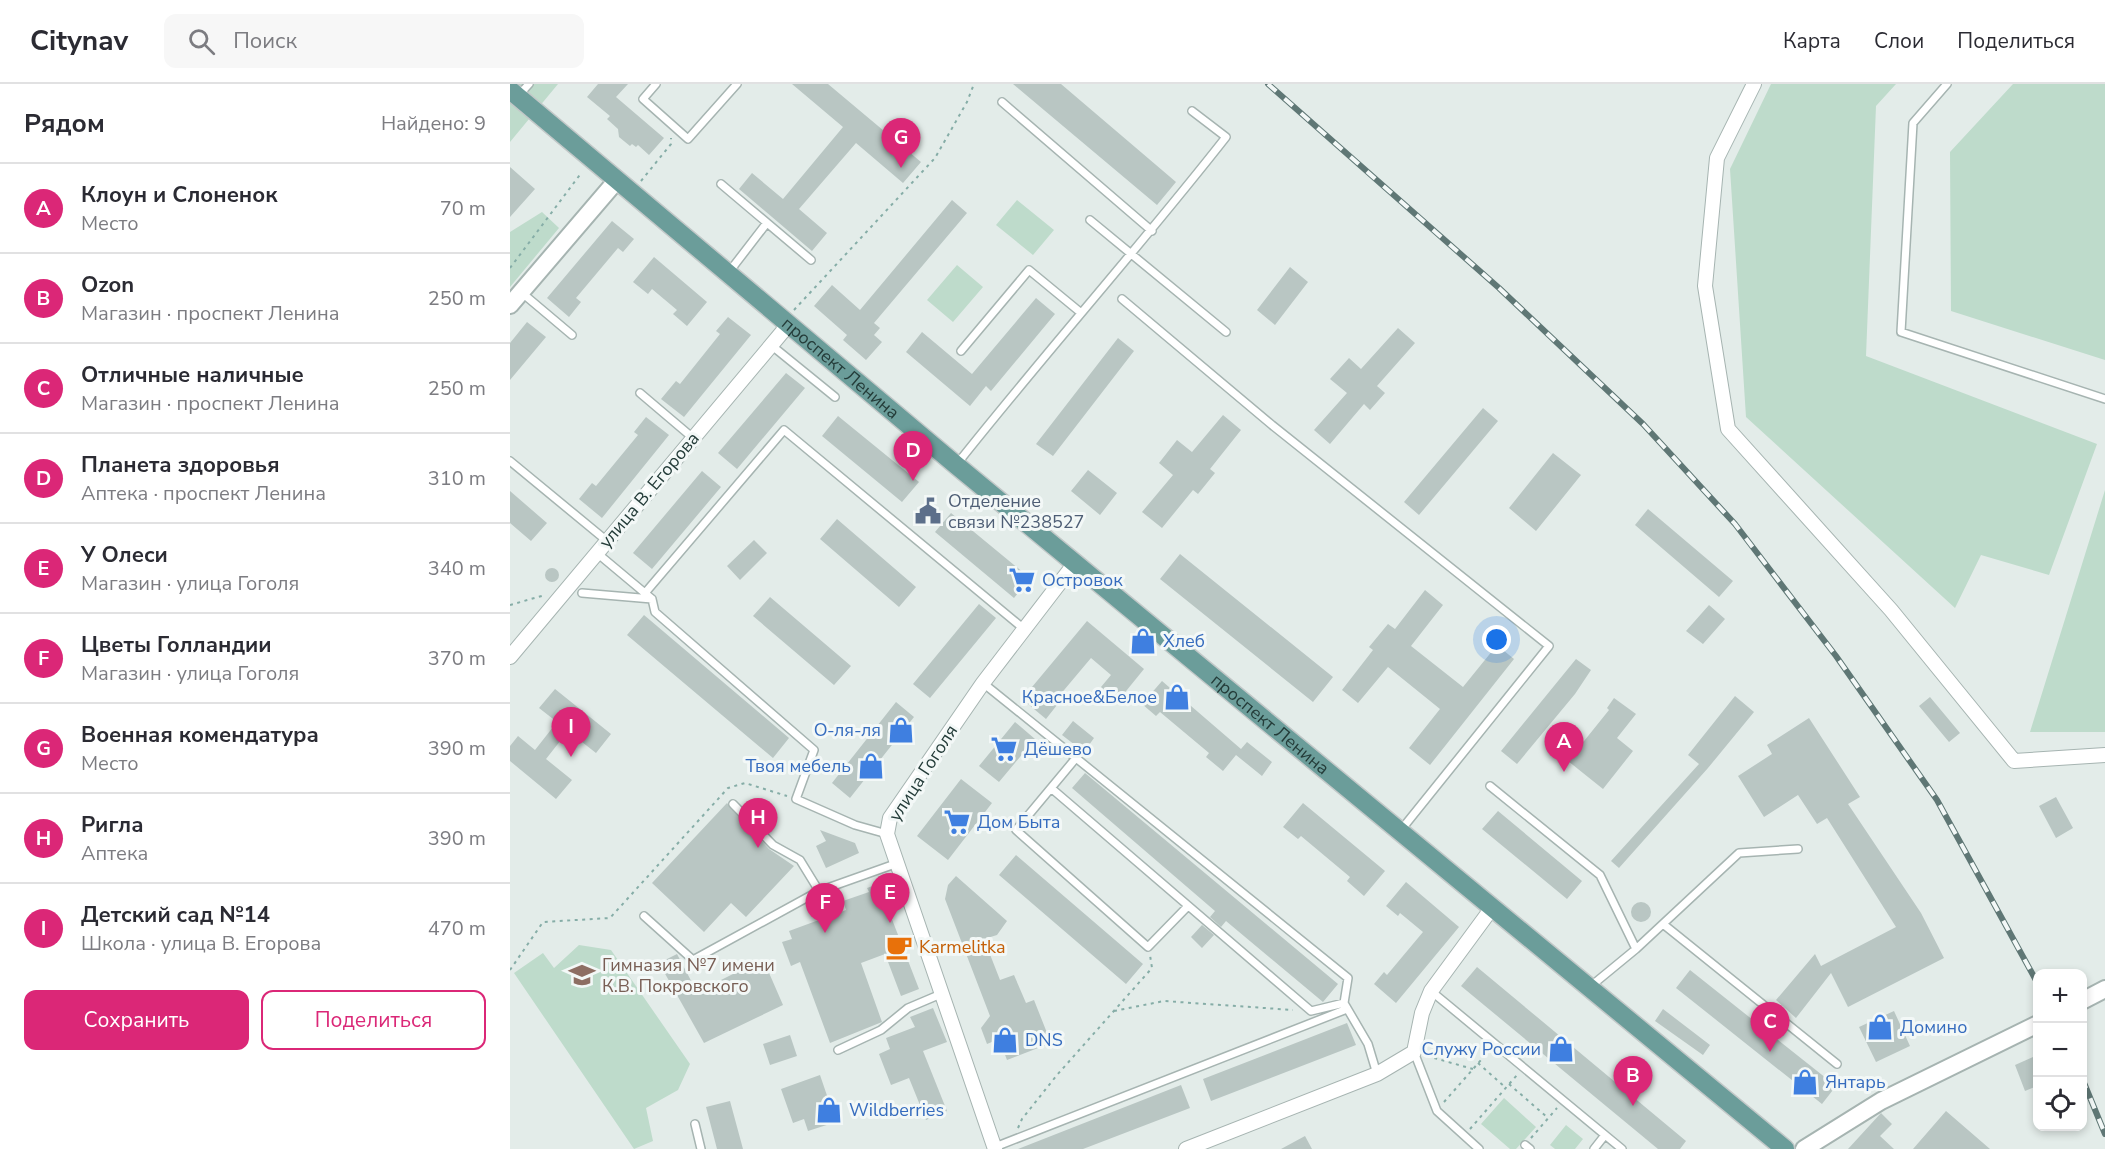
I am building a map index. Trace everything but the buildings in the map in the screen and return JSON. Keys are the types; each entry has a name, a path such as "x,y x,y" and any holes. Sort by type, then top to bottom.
{"main road":[{"name":"проспект Ленина","path":"519,90 617,180 729,273 791,317 956,465 1785,1149"}],"street":[{"path":"1754,84 1717,158 1706,286 1728,429 1891,610 2014,760 2105,755"},
{"path":"510,305 617,180"},
{"name":"улица В. Егорова","path":"510,657 771,345 791,317"},
{"name":"улица Гоголя","path":"995,1148 887,834 890,818 983,682 1075,563"},
{"path":"1186,1149 1377,1074 1414,1052 1422,1013 1431,991 1492,908"},
{"path":"1804,1149 1881,1101 2030,1027"}],"lane":[{"path":"656,84 643,99 688,139 737,84"},
{"path":"1947,84 1913,123 1901,332 2105,399"},
{"path":"1002,102 1152,231"},
{"path":"956,465 1080,312 1152,231 1226,137 1192,111"},
{"path":"721,184 765,224 811,260"},
{"path":"1090,220 1226,332"},
{"path":"729,273 765,224"},
{"path":"961,351 1029,270 1080,312"},
{"path":"521,292 572,335"},
{"path":"1122,299 1272,425 1549,646 1400,831"},
{"path":"771,345 835,397"},
{"path":"640,393 693,438"},
{"path":"648,596 784,430 1024,629"},
{"path":"510,461 607,541"},
{"path":"597,553 648,596 655,612 814,750 796,799 855,825 887,834"},
{"path":"582,593 648,596"},
{"path":"983,682 1348,978 1345,1006 1368,1044 1377,1074"},
{"path":"1076,758 1016,830 1148,947 1188,906"},
{"path":"1490,786 1600,874 1636,949"},
{"path":"1051,788 1311,1011 1345,1006"},
{"path":"732,804 773,845 800,860 819,891"},
{"path":"1588,988 1636,949 1739,853 1798,849"},
{"path":"644,915 693,960 819,891 896,864"},
{"path":"1663,924 1837,1064"},
{"path":"1431,991 1622,1149"},
{"path":"838,1050 881,1030 908,1008 941,994"},
{"path":"995,1148 1345,1006"},
{"path":"1414,1052 1437,1111 1479,1149"},
{"path":"694,1124 701,1149"},
{"path":"1594,1149 1605,1135"}],"path":[{"path":"791,317 935,158 967,102 974,84"},
{"path":"641,181 671,144 669,121"},
{"path":"510,268 582,172"},
{"path":"510,604 564,592"},
{"path":"510,970 543,922 610,918 728,788 745,783 796,799"},
{"path":"1012,1140 1022,1119 1152,968 1148,947"},
{"path":"1114,1011 1164,1001 1311,1011"},
{"path":"1437,1111 1495,1044"},
{"path":"1414,1052 1473,1069"},
{"path":"1478,1063 1506,1088"},
{"path":"1464,1136 1524,1068"},
{"path":"1509,1084 1548,1118"},
{"path":"1528,1147 1563,1100"}],"green space":[{"path":"510,84 558,84 510,142"},
{"path":"1771,84 1896,84 1876,106 1866,356 2097,444 2049,575 1981,555 1955,608 1746,417 1730,169"},
{"path":"2013,84 2105,84 2105,360 1951,311 1950,152"},
{"path":"1017,200 1054,230 1033,255 996,225"},
{"path":"542,212 559,228 510,287 510,232"},
{"path":"957,265 983,287 953,322 927,300"},
{"path":"2105,490 2105,732 2030,732"},
{"path":"579,945 611,950 690,1064 678,1090 646,1108 653,1141 634,1149 514,973 543,953 554,968"},
{"path":"1504,1098 1536,1127 1516,1149 1510,1149 1481,1124"},
{"path":"1566,1125 1583,1139 1575,1149 1555,1149 1550,1145"}],"railway":[{"path":"1268,84 1499,288 1643,424 1735,524 1836,656 1937,800 2033,975"},
{"path":"2087,1090 2105,1134"}],"place":[{"name":"Военная комендатура","path":"901,168"},
{"name":"Планета здоровья","path":"913,481"},
{"name":"Отделение связи №238527","path":"928,511"},
{"name":"Островок","path":"1022,580"},
{"name":"Хлеб","path":"1143,641"},
{"name":"Красное&Белое","path":"1177,697"},
{"name":"О-ля-ля","path":"901,730"},
{"name":"Дёшево","path":"1004,749"},
{"name":"Детский сад №14","path":"571,757"},
{"name":"Твоя мебель","path":"871,766"},
{"name":"Клоун и Слоненок","path":"1564,772"},
{"name":"Дом Быта","path":"957,822"},
{"name":"Ригла","path":"758,848"},
{"name":"У Олеси","path":"890,923"},
{"name":"Цветы Голландии","path":"825,933"},
{"name":"Karmelitka","path":"899,947"},
{"name":"Гимназия №7 имени К.В. Покровского","path":"582,975"},
{"name":"Домино","path":"1880,1027"},
{"name":"DNS","path":"1005,1040"},
{"name":"Служу России","path":"1561,1049"},
{"name":"Отличные наличные","path":"1770,1052"},
{"name":"Янтарь","path":"1805,1082"},
{"name":"Ozon","path":"1633,1106"},
{"name":"Wildberries","path":"829,1110"}]}
